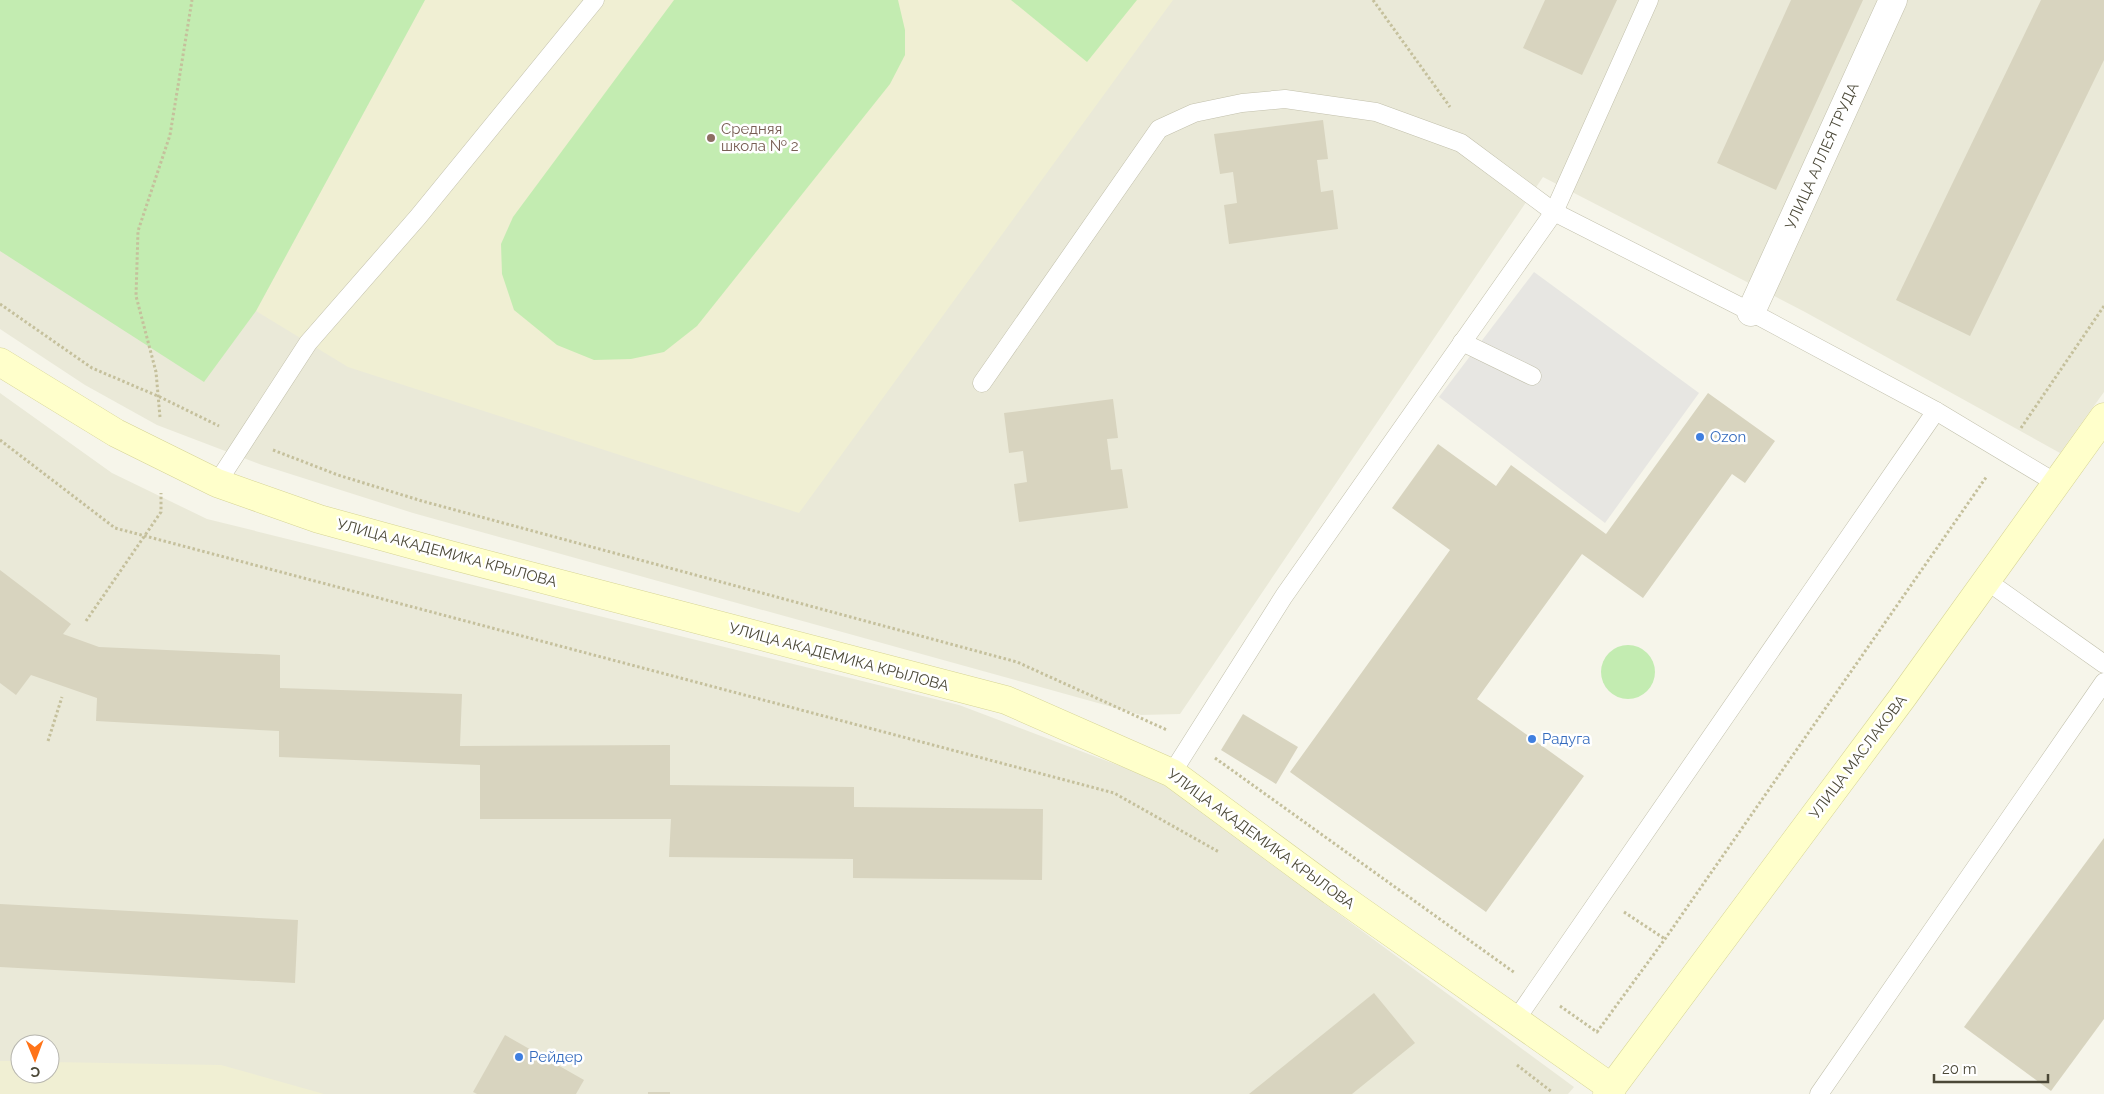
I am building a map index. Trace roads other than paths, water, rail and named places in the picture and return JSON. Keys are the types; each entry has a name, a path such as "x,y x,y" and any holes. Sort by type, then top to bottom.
{"street":[{"name":"УЛИЦА АЛЛЕЯ ТРУДА","path":"1751,312 1893,0"},
{"name":"УЛИЦА АКАДЕМИКА КРЫЛОВА","path":"0,362 116,433 161,456 217,483 319,519 1006,700 1172,773 1332,891 1613,1092"},
{"name":"УЛИЦА МАСЛАКОВА","path":"1613,1092 1987,581 2104,417"}],"lane":[{"path":"217,483 247,440 308,343 418,217 595,0"},
{"path":"1172,773 1284,596 1554,212 1649,0"},
{"path":"982,383 1159,129 1194,113 1242,103 1285,99 1376,112 1460,143 1554,212 1751,312 1936,411 2056,483"},
{"path":"1462,342 1532,376"},
{"path":"1515,1021 1936,411"},
{"path":"1987,581 2104,664"},
{"path":"1819,1094 2104,682"}],"place":[{"name":"Средняя школа № 2","path":"711,138"},
{"name":"Ozon","path":"1700,437"},
{"name":"Радуга","path":"1532,739"},
{"name":"Рейдер","path":"519,1057"}]}
